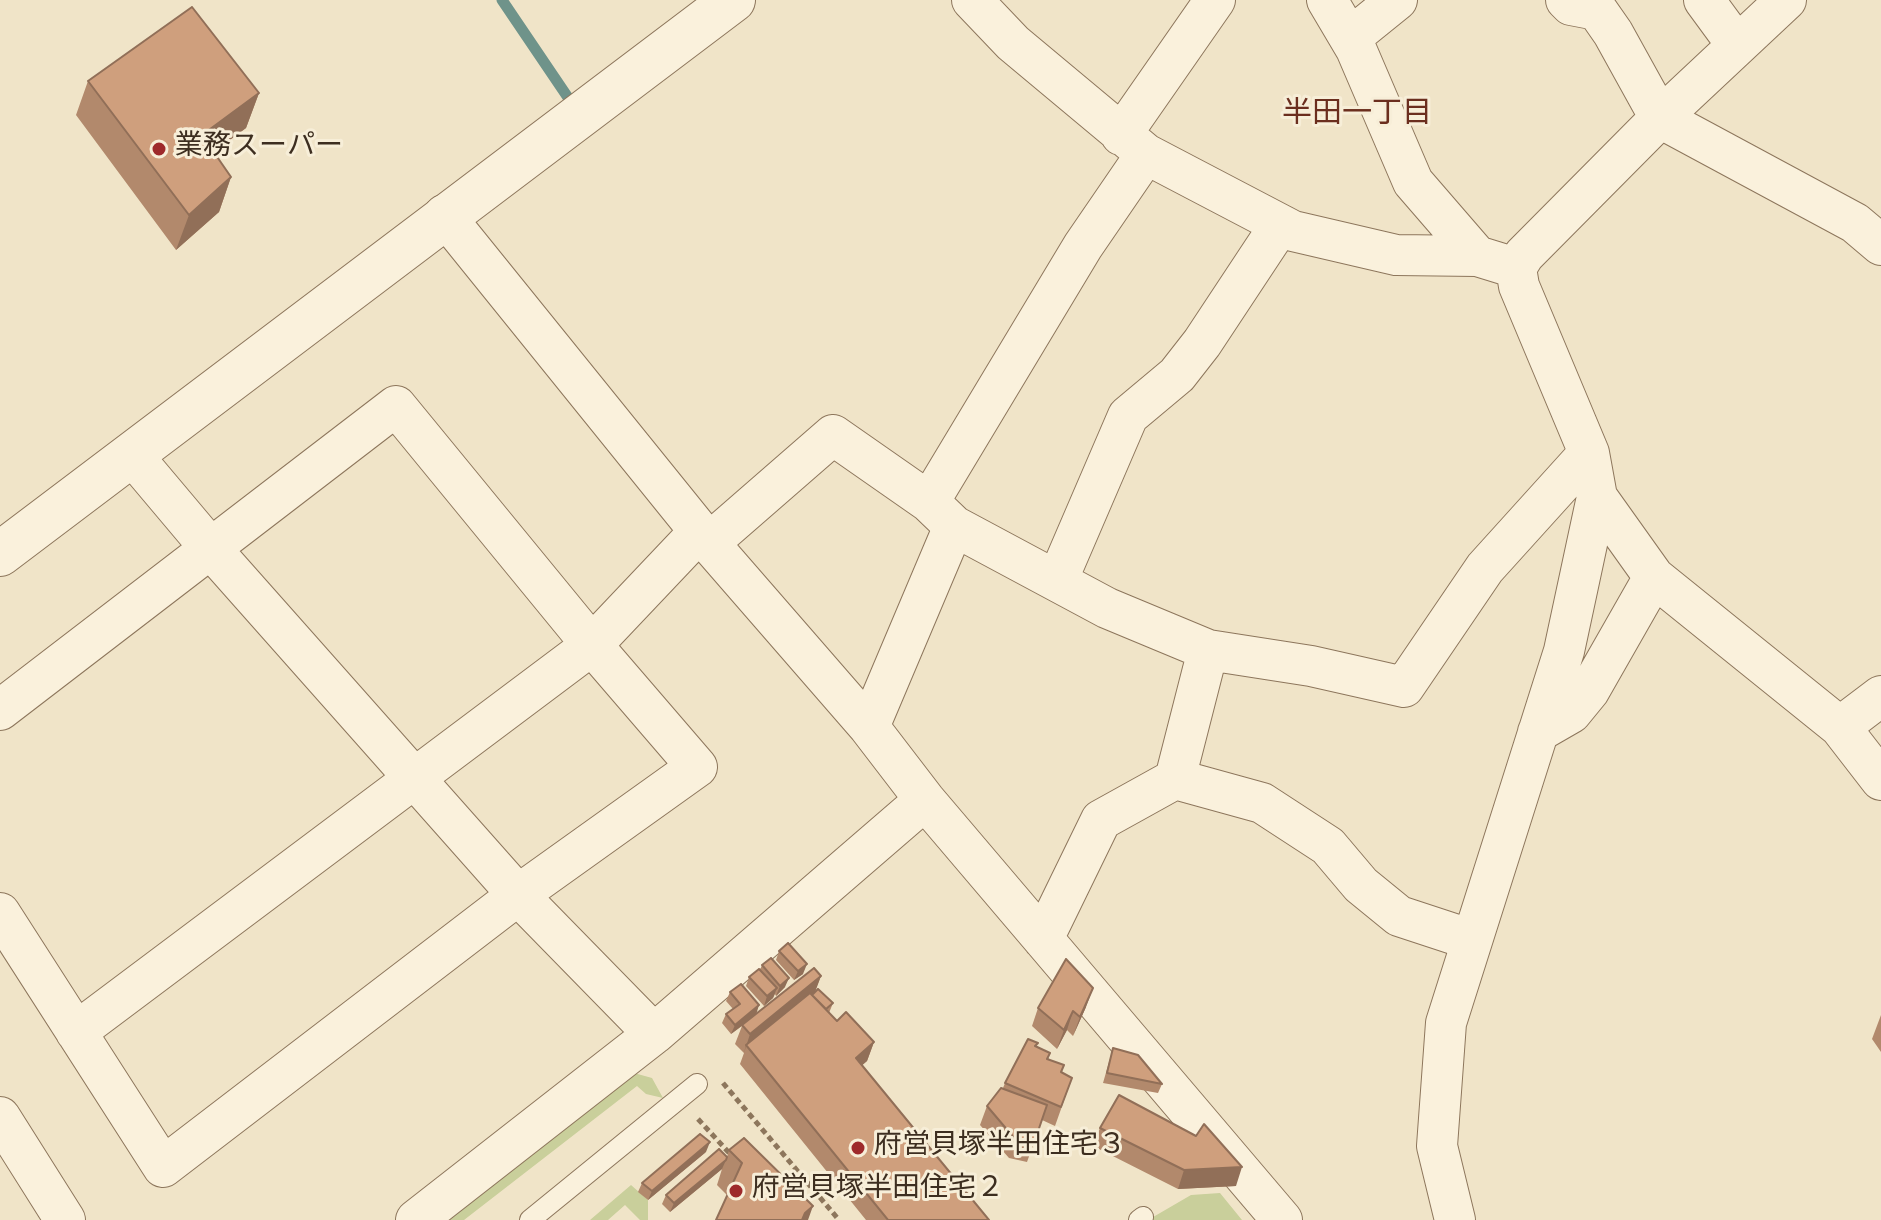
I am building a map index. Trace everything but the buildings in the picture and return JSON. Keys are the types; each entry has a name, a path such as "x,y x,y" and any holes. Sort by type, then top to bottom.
{"street":[{"path":"0,554 444,215 733,0"},
{"path":"972,0 1013,43 1134,144 1280,225 1293,231 1396,255 1477,256 1516,268"},
{"path":"869,727 942,514 1134,144 1215,0"},
{"path":"1327,0 1350,38 1413,182 1477,256"},
{"path":"1350,38 1397,0"},
{"path":"1566,0 1571,5 1597,10 1660,118 1855,223 1881,245"},
{"path":"1704,0 1737,45"},
{"path":"1455,1220 1437,1146 1446,1023 1564,651 1597,497 1589,453 1519,286 1516,268 1524,255 1660,118 1786,0"},
{"path":"444,215 705,537 869,727 925,800 1282,1220"},
{"path":"1057,581 1128,416 1177,375 1202,343 1280,225"},
{"path":"0,710 396,406 592,645 697,767 518,895 163,1167 0,913"},
{"path":"76,1032 592,645 705,537 833,435 942,514 1107,608 1208,650 1311,666 1404,687 1485,568 1589,453"},
{"path":"132,455 212,550 518,895 654,1034"},
{"path":"1597,497 1654,577 1840,727 1881,780"},
{"path":"1538,732 1571,713 1589,691 1654,577"},
{"path":"1175,779 1208,650"},
{"path":"1840,727 1881,696"},
{"path":"1043,939 1101,820 1175,779 1262,803 1328,846 1361,885 1399,916 1472,940"},
{"path":"416,1220 654,1034 925,800"},
{"path":"0,1117 65,1220"}],"lane":[{"path":"530,1220 697,1084"}],"path":[{"path":"717,1075 839,1220"},
{"path":"679,1098 733,1157"}],"green space":[{"path":"634,1073 652,1078 663,1098 646,1094 637,1086 464,1220 441,1220"},
{"path":"631,1185 648,1200 648,1220 640,1220 625,1205 608,1220 590,1220"},
{"path":"1220,1193 1242,1220 1148,1220 1191,1195"}],"waterway":[{"path":"502,0 569,99"}],"place":[{"name":"業務スーパー","path":"159,149"},
{"name":"府営貝塚半田住宅３","path":"858,1148"},
{"name":"府営貝塚半田住宅２","path":"736,1191"}],"district":[{"name":"半田一丁目","path":"1357,116"}]}
